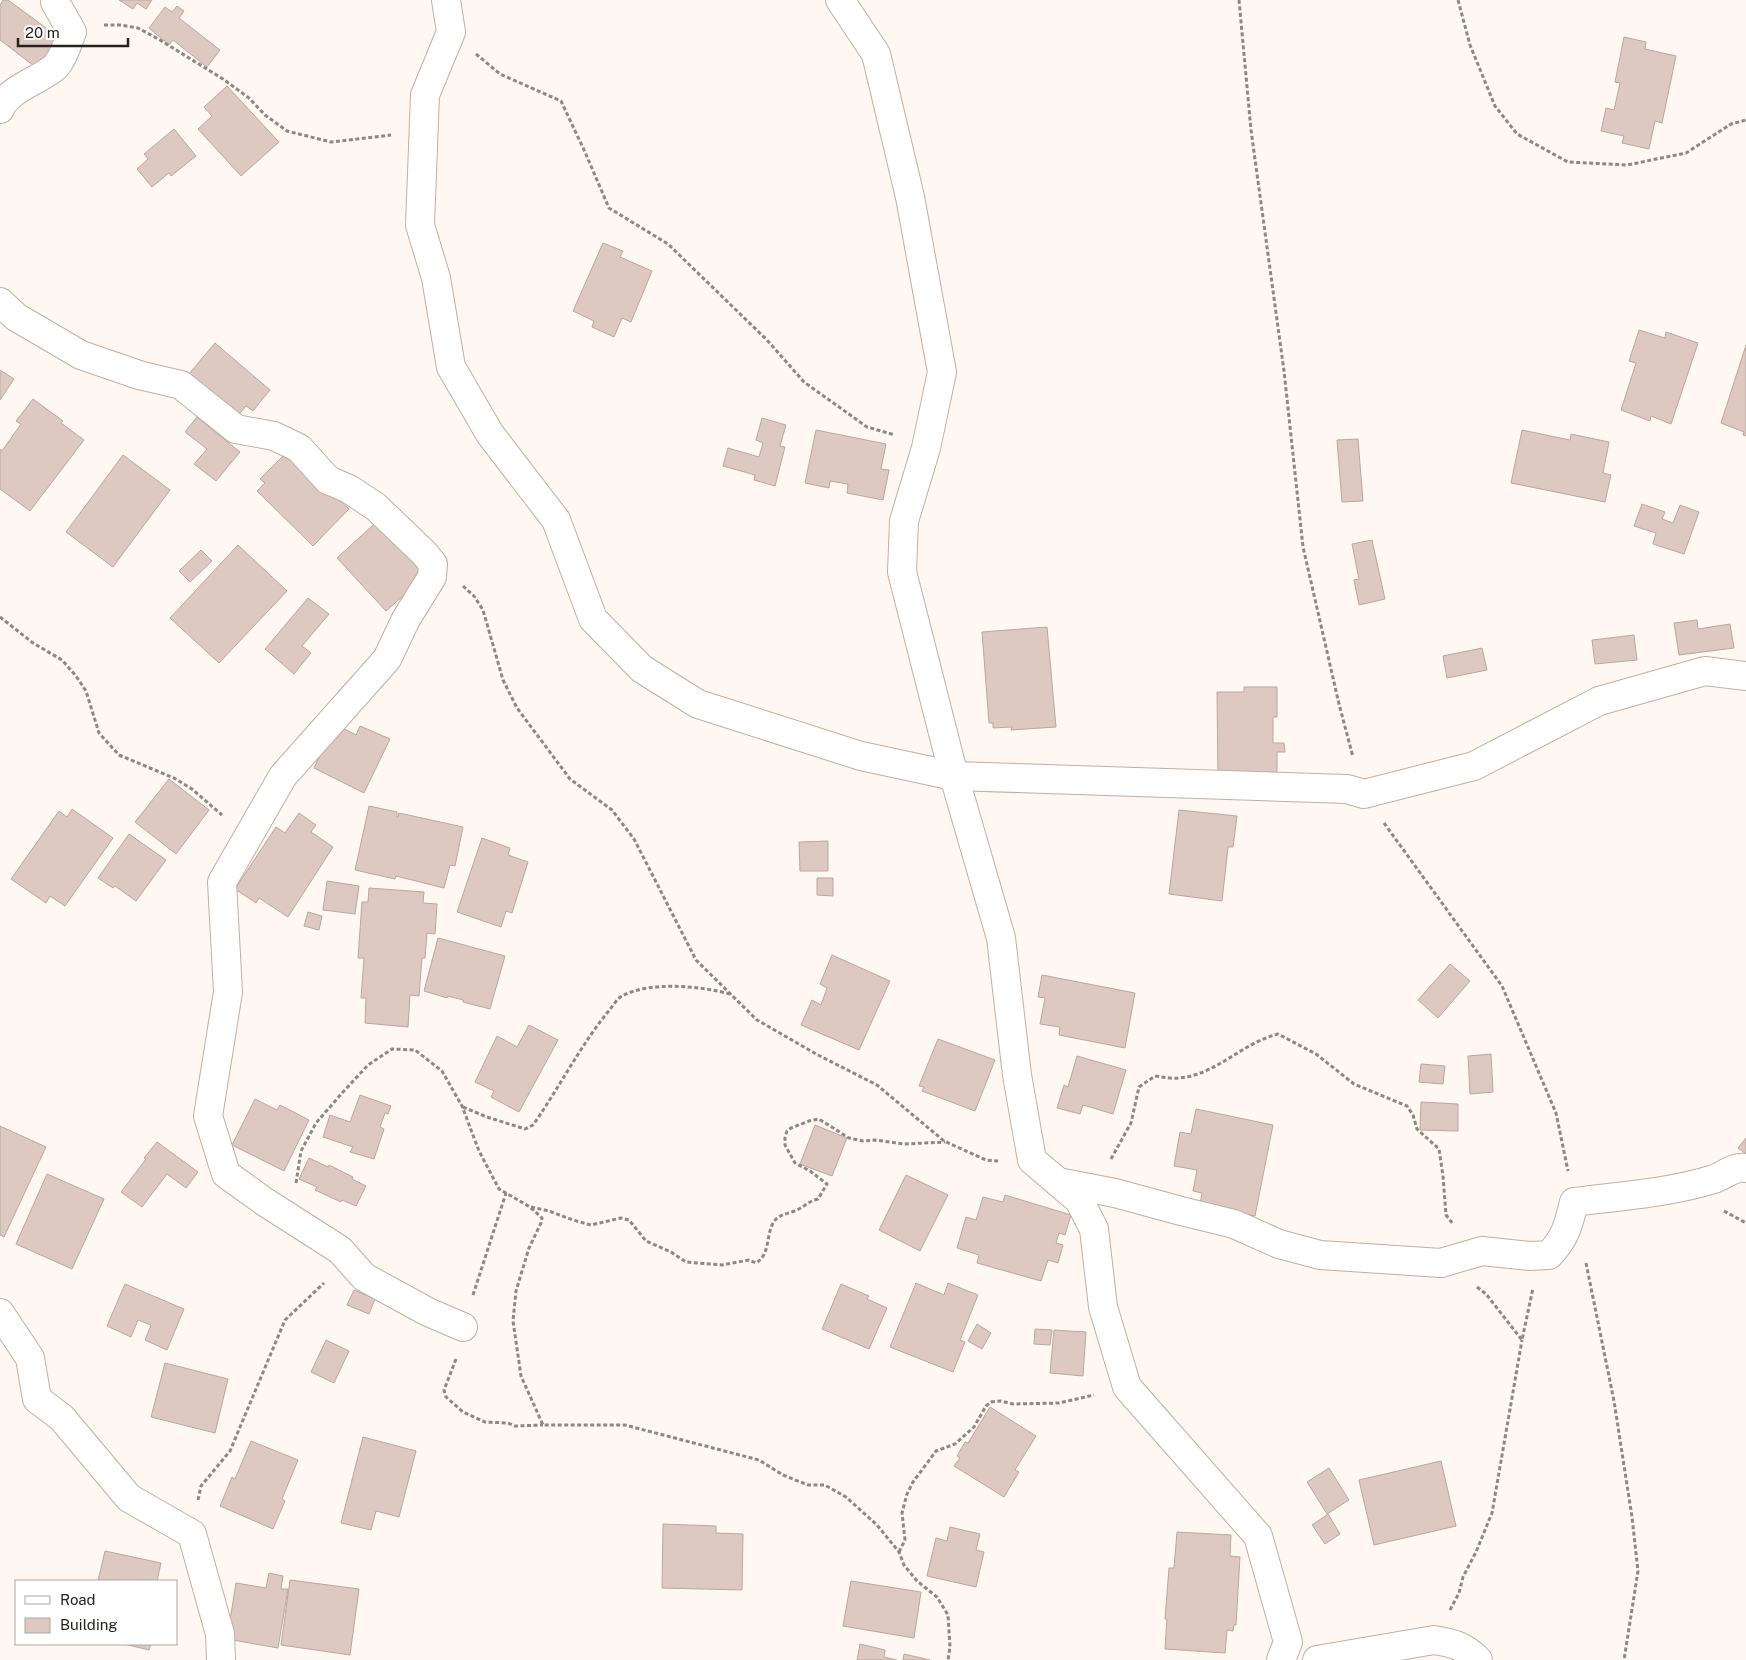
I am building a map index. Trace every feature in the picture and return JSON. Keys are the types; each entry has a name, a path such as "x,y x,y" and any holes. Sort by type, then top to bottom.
{"street":[{"path":"0,110 14,93 56,66 72,32 55,2 56,0"},
{"path":"446,0 451,32 425,95 420,225 436,278 451,366 490,434 556,520 593,619 642,669 698,704 861,756 954,776 1347,789 1364,794 1474,766 1599,700 1705,671 1746,676"},
{"path":"840,0 876,54 910,197 942,372 926,448 904,521 902,572 954,776 1001,938 1017,1075 1032,1160 1079,1200 1094,1229 1103,1307 1127,1387 1258,1536 1288,1642 1281,1660"},
{"path":"0,302 16,317 81,354 139,376 181,385 236,429 274,436 299,448 328,480 349,489 376,507 433,564 432,577 406,619 387,659 283,776 222,882 228,992 208,1116 226,1174 340,1250 364,1277 428,1312 463,1327"},
{"path":"1049,1175 1234,1224 1279,1244 1320,1255 1441,1263 1482,1251 1530,1256 1549,1255 1561,1242 1566,1233 1574,1202 1659,1192 1716,1178 1740,1166 1746,1168"},
{"path":"0,1313 30,1358 37,1399 62,1418 129,1498 192,1534 220,1634 221,1660"},
{"path":"1317,1660 1434,1640 1452,1643 1469,1650 1478,1660"}],"path":[{"path":"1240,0 1251,130 1284,371 1303,547 1339,704 1364,794 1502,986 1556,1113 1574,1202"},
{"path":"1458,0 1470,45 1496,106 1517,134 1568,162 1626,165 1686,153 1731,124 1746,120"},
{"path":"72,32 102,25 138,28 223,79 249,98 265,115 287,131 330,142 424,131"},
{"path":"451,32 500,74 560,101 609,208 668,244 767,340 804,382 867,427 907,438 926,448"},
{"path":"433,564 453,576 474,596 483,610 503,680 517,708 570,779 612,810 634,839 696,960 731,995 757,1020 818,1055 877,1085 945,1142 986,1160 1049,1175"},
{"path":"0,617 33,644 62,660 76,676 86,691 99,733 119,755 174,778 192,789 209,802 247,839"},
{"path":"462,1106 487,1117 525,1129 533,1125 590,1035 620,997 650,986 707,988 731,995"},
{"path":"1100,1190 1112,1156 1131,1123 1139,1087 1155,1076 1177,1079 1200,1074 1263,1038 1278,1034 1316,1054 1354,1084 1407,1106 1413,1115 1417,1129 1439,1149 1446,1216 1458,1234 1458,1265 1469,1280 1486,1294 1522,1340"},
{"path":"296,1222 295,1188 301,1151 316,1123 368,1065 392,1049 415,1050 442,1072 462,1106 479,1151 499,1189 530,1207 542,1218 529,1248 516,1291 513,1321 521,1376 542,1425"},
{"path":"530,1207 549,1211 591,1225 621,1218 629,1220 646,1241 671,1252 686,1262 722,1265 749,1260 756,1263 761,1260 766,1252 767,1240 773,1222 781,1215 818,1199 827,1184 810,1171 795,1163 785,1145 787,1131 791,1128 809,1120 819,1119 849,1138 863,1141 875,1140 904,1144 945,1142"},
{"path":"506,1193 463,1327 456,1361 444,1390 446,1397 463,1412 485,1422 508,1423 515,1426 625,1426 759,1460 783,1475 808,1485 825,1485 846,1497 877,1525 899,1552 904,1565 917,1581 937,1597 948,1615 950,1647 948,1660"},
{"path":"1434,1640 1459,1593 1463,1577 1476,1552 1492,1513 1522,1340 1535,1279 1549,1255"},
{"path":"1585,1259 1614,1401 1638,1571 1624,1660"},
{"path":"192,1534 201,1486 230,1451 285,1320 325,1282 364,1277"},
{"path":"899,1552 905,1540 902,1513 907,1494 913,1482 936,1451 955,1444 974,1427 986,1406 991,1402 1001,1401 1013,1404 1059,1403 1127,1387"}],"building":[{"path":"3,0 8,0 61,39 38,69 0,40 0,5"},
{"path":"119,0 152,0 146,9 137,3 133,9"},
{"path":"177,6 184,11 179,18 220,50 207,67 173,40 169,45 149,28 165,7 172,12"},
{"path":"1624,37 1646,42 1645,49 1676,56 1662,123 1655,121 1649,149 1622,143 1624,136 1601,131 1606,108 1614,110 1620,83 1615,82"},
{"path":"227,86 279,142 241,176 198,129 212,116 204,107"},
{"path":"174,129 196,156 171,176 169,173 152,187 137,169 148,159 144,154"},
{"path":"603,243 623,251 620,257 652,271 631,322 622,318 614,337 592,327 594,321 573,311"},
{"path":"1639,330 1665,338 1666,332 1698,343 1671,424 1651,416 1650,421 1621,410 1636,363 1629,361"},
{"path":"215,343 270,390 253,411 246,406 231,424 182,382"},
{"path":"1746,345 1746,436 1743,435 1744,432 1721,423"},
{"path":"0,370 14,379 0,400"},
{"path":"33,399 63,421 61,423 84,440 30,511 0,489 0,449 2,451 21,424 16,421"},
{"path":"197,417 240,452 216,481 194,464 207,449 185,432"},
{"path":"762,418 786,425 780,446 785,447 775,486 754,480 755,475 723,466 728,448 759,457 763,443 756,440"},
{"path":"816,430 886,444 881,469 889,470 883,500 847,493 848,484 830,481 829,488 805,483"},
{"path":"1522,430 1570,440 1571,434 1609,442 1603,473 1611,475 1605,502 1511,483"},
{"path":"1358,439 1363,501 1342,502 1337,440"},
{"path":"290,449 308,475 330,497 333,494 349,509 313,546 257,491 265,483 260,479"},
{"path":"123,455 170,490 113,567 66,532"},
{"path":"1642,504 1665,512 1662,519 1673,523 1680,505 1699,512 1684,554 1653,544 1656,533 1634,526"},
{"path":"382,517 431,571 386,611 337,558"},
{"path":"1372,540 1385,599 1359,605 1354,580 1359,579 1352,544"},
{"path":"238,545 287,591 219,663 170,618"},
{"path":"201,550 212,561 190,582 179,571"},
{"path":"308,598 329,614 302,646 311,653 294,674 265,649"},
{"path":"1697,620 1698,629 1730,624 1734,648 1679,655 1674,623"},
{"path":"1047,627 1056,727 1011,730 1012,727 993,728 993,723 989,723 982,632"},
{"path":"1634,635 1637,660 1595,664 1592,640"},
{"path":"1482,648 1487,670 1447,678 1443,656"},
{"path":"1244,687 1277,687 1277,717 1273,717 1273,743 1284,743 1285,752 1277,752 1277,778 1218,777 1217,692 1244,692"},
{"path":"335,724 356,735 360,726 390,739 364,793 314,768"},
{"path":"169,779 209,810 176,854 135,822"},
{"path":"369,806 397,812 397,817 399,813 463,827 455,866 450,865 444,888 396,876 395,879 355,870"},
{"path":"72,809 113,838 65,906 50,896 46,903 11,879 59,811 67,817"},
{"path":"1179,810 1237,816 1233,847 1228,847 1222,901 1169,894"},
{"path":"299,813 316,825 311,832 333,847 288,917 259,898 256,903 235,889 276,827 285,833"},
{"path":"129,834 166,860 136,901 115,886 113,888 98,878"},
{"path":"482,838 510,848 508,855 528,862 512,913 506,911 501,927 457,912"},
{"path":"828,841 828,871 800,871 799,842"},
{"path":"817,878 833,878 833,896 817,895"},
{"path":"327,881 359,886 355,914 323,910"},
{"path":"369,888 424,892 423,903 437,904 435,934 427,933 425,958 422,958 419,996 410,995 408,1027 365,1023 366,998 361,998 364,958 358,958 362,902 368,902"},
{"path":"308,912 322,916 319,930 304,926"},
{"path":"438,938 505,956 490,1009 463,1002 463,1000 448,996 447,998 424,991"},
{"path":"832,955 890,981 859,1050 801,1025 812,1000 821,1005 827,988 820,984"},
{"path":"1450,964 1470,981 1438,1018 1418,1000"},
{"path":"1042,975 1135,993 1125,1048 1059,1035 1060,1027 1040,1024 1045,998 1038,997"},
{"path":"529,1025 558,1040 519,1112 491,1097 494,1091 475,1082 497,1036 517,1047"},
{"path":"938,1039 995,1060 975,1111 922,1091 924,1087 919,1086"},
{"path":"1491,1054 1493,1092 1470,1094 1468,1056"},
{"path":"1077,1056 1126,1070 1113,1114 1083,1105 1080,1114 1057,1108 1064,1085 1068,1087"},
{"path":"1421,1064 1445,1066 1443,1084 1419,1082"},
{"path":"360,1095 391,1106 388,1114 385,1113 380,1127 384,1129 374,1159 350,1152 353,1147 323,1137 330,1115 350,1122"},
{"path":"255,1099 277,1110 280,1105 309,1120 284,1171 232,1145"},
{"path":"1421,1102 1458,1104 1458,1131 1420,1130"},
{"path":"1196,1109 1273,1125 1255,1216 1200,1205 1202,1193 1193,1191 1197,1170 1174,1166 1180,1132 1191,1134"},
{"path":"815,1125 847,1138 832,1176 800,1164"},
{"path":"0,1126 46,1147 4,1237 0,1235"},
{"path":"1746,1138 1746,1154 1738,1148"},
{"path":"157,1142 198,1172 186,1188 167,1174 142,1207 121,1192"},
{"path":"309,1158 328,1167 329,1165 366,1186 356,1206 342,1200 341,1202 315,1190 317,1187 299,1179"},
{"path":"47,1174 104,1199 72,1269 16,1244"},
{"path":"906,1175 948,1195 920,1251 879,1230"},
{"path":"1005,1195 1071,1215 1065,1235 1059,1233 1056,1243 1063,1245 1058,1263 1048,1260 1041,1281 977,1263 979,1255 957,1248 966,1217 976,1220 983,1197 1003,1202"},
{"path":"916,1283 944,1295 948,1283 978,1295 960,1340 965,1342 953,1372 890,1347"},
{"path":"125,1284 184,1309 167,1350 145,1340 151,1325 138,1320 131,1337 107,1326"},
{"path":"841,1284 869,1296 867,1299 887,1308 869,1349 822,1329"},
{"path":"354,1290 375,1299 369,1314 347,1305"},
{"path":"977,1324 991,1333 982,1349 968,1341"},
{"path":"1035,1329 1052,1330 1050,1345 1034,1344"},
{"path":"1054,1330 1086,1332 1083,1376 1050,1373"},
{"path":"326,1340 349,1351 334,1383 311,1372"},
{"path":"165,1363 228,1379 215,1433 151,1417"},
{"path":"990,1407 1036,1436 1015,1470 1019,1472 1004,1497 954,1466 960,1458 957,1456 965,1442 968,1443"},
{"path":"363,1437 416,1451 399,1517 376,1511 371,1530 341,1523"},
{"path":"251,1441 298,1460 282,1499 285,1501 273,1529 220,1506 232,1477 235,1479"},
{"path":"1441,1461 1456,1526 1374,1545 1359,1480"},
{"path":"1329,1468 1349,1500 1327,1514 1307,1482"},
{"path":"1328,1514 1340,1534 1325,1544 1312,1525"},
{"path":"663,1524 716,1526 716,1533 743,1534 742,1590 662,1588"},
{"path":"950,1527 980,1534 976,1550 984,1552 976,1587 927,1576 936,1538 947,1541"},
{"path":"1177,1532 1231,1535 1230,1556 1240,1557 1236,1625 1234,1625 1233,1631 1227,1630 1225,1653 1165,1649 1169,1568 1174,1568"},
{"path":"105,1551 161,1563 157,1580 98,1580"},
{"path":"269,1573 283,1576 281,1589 288,1589 278,1648 227,1639 236,1583 266,1588"},
{"path":"290,1580 359,1589 350,1655 281,1645"},
{"path":"851,1581 921,1592 914,1638 843,1626"},
{"path":"860,1644 885,1650 884,1657 897,1660 857,1660"},
{"path":"128,1645 151,1645 149,1650"},
{"path":"904,1654 930,1660 903,1660"}]}
